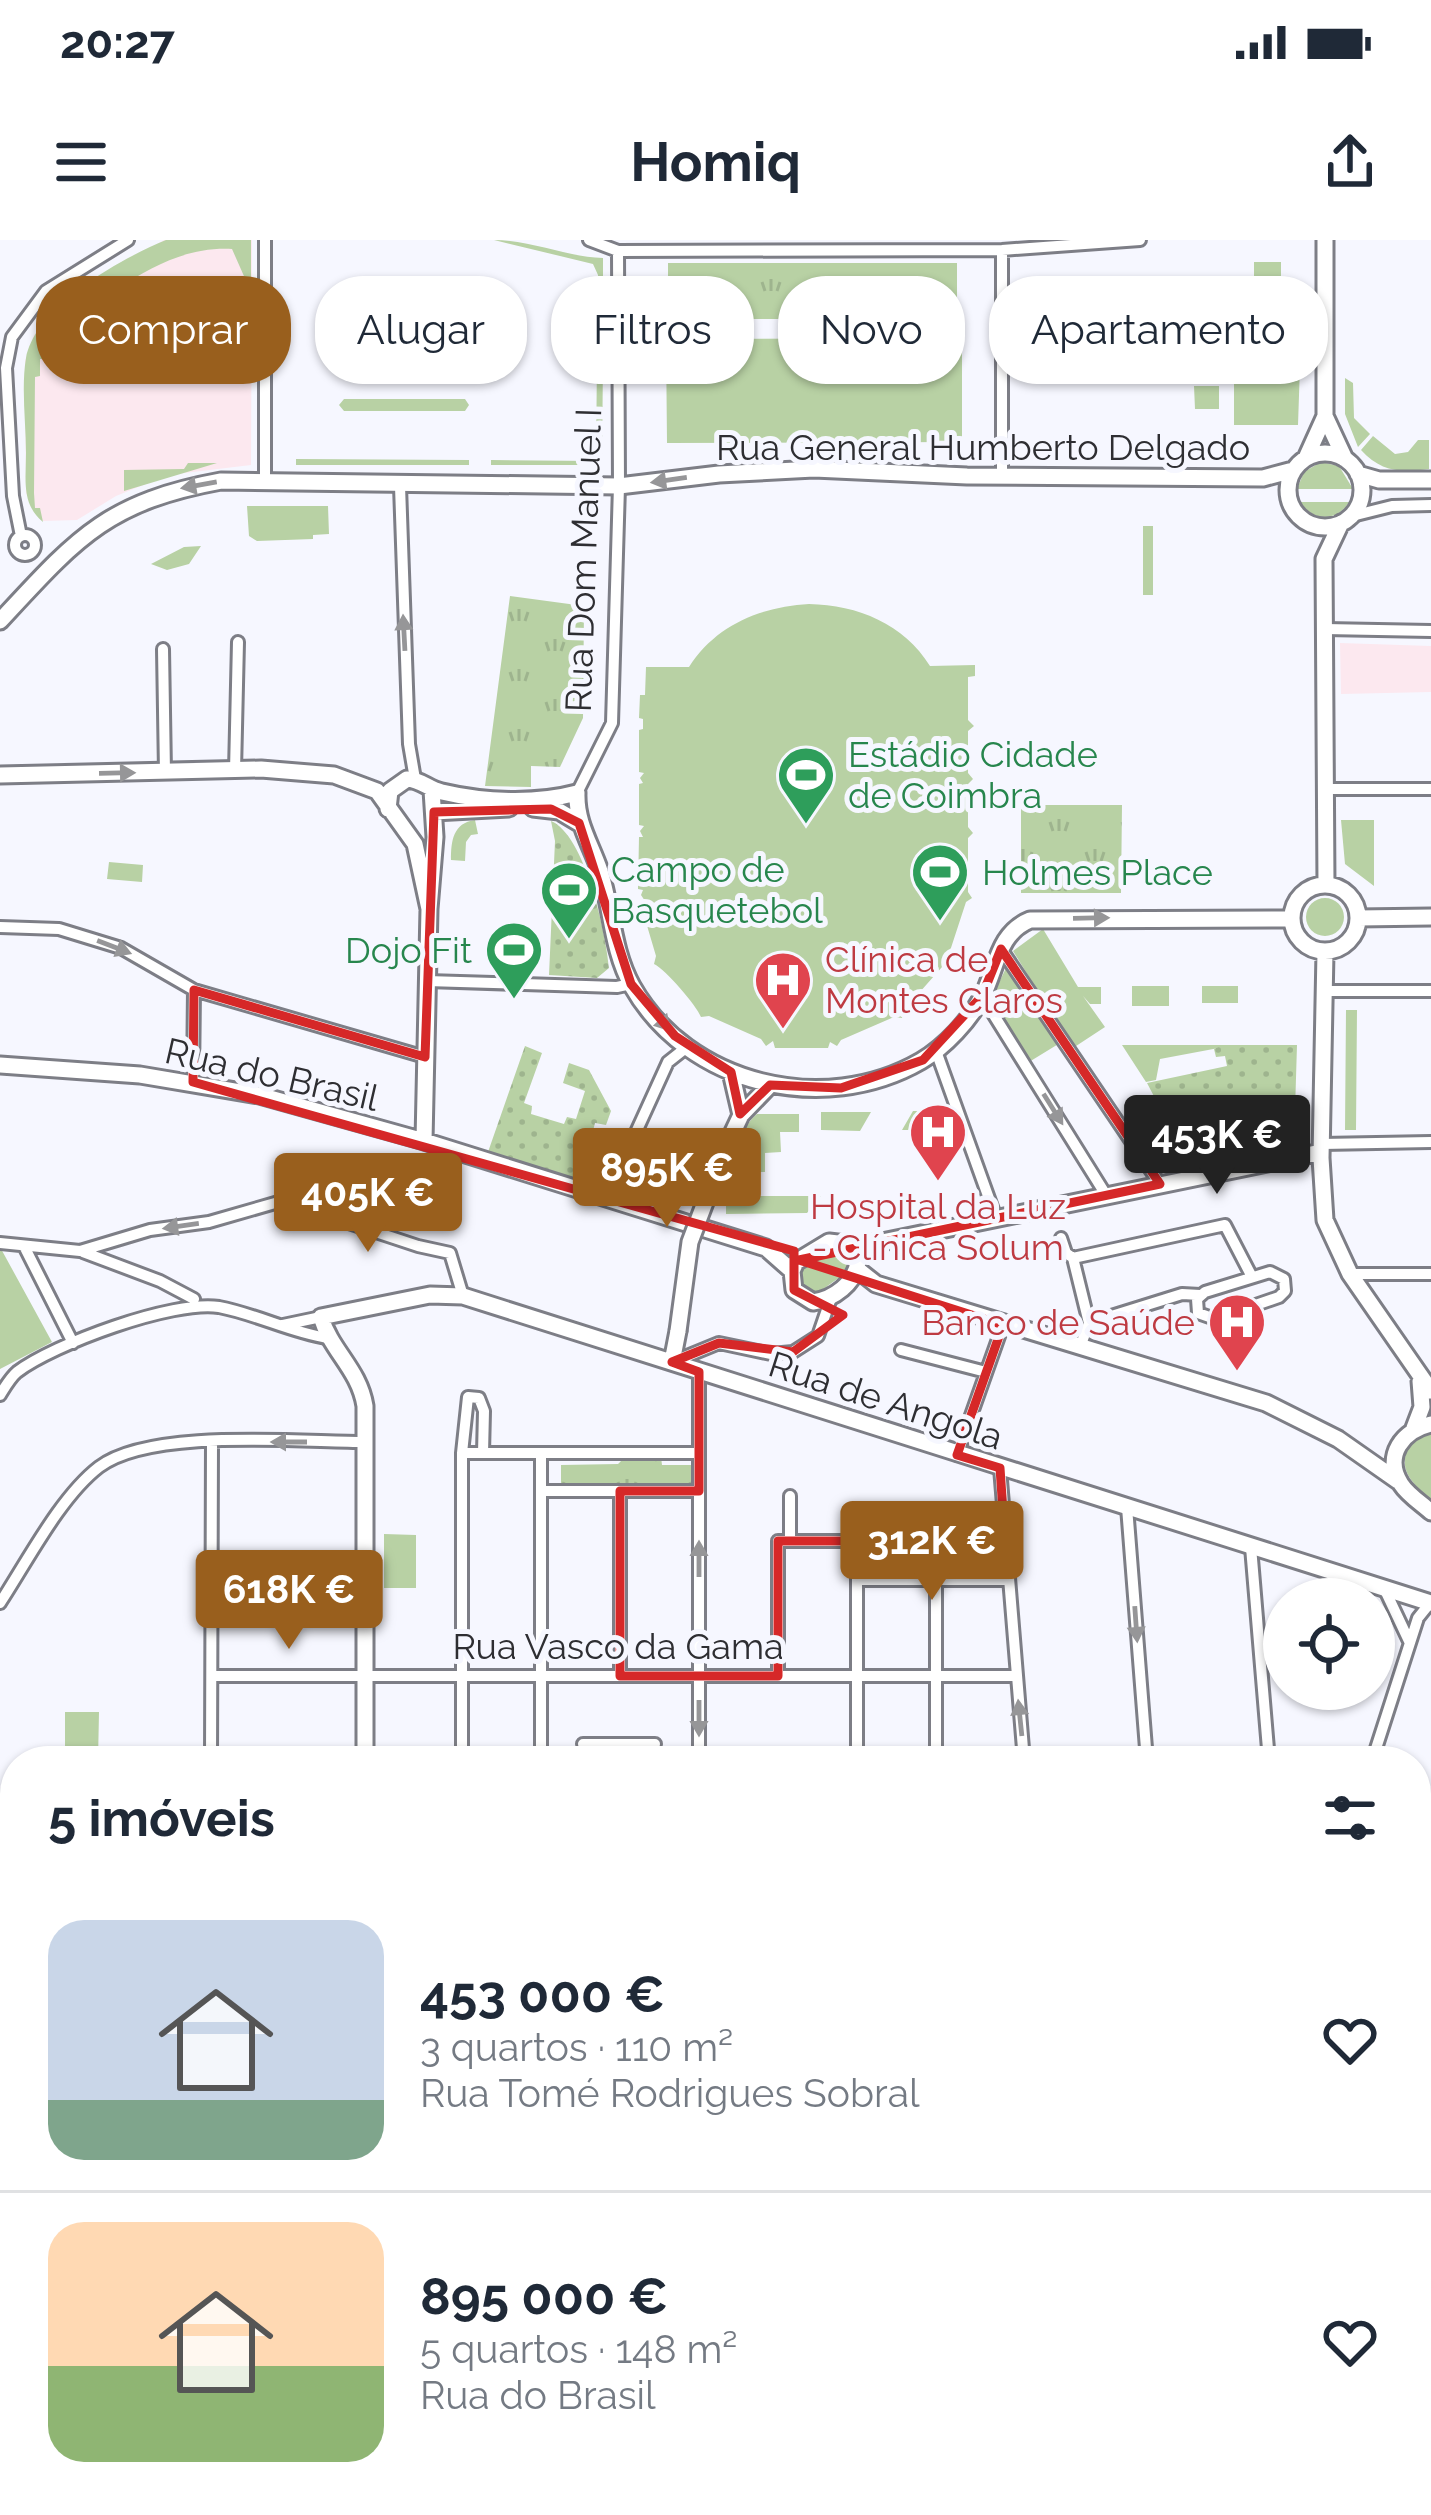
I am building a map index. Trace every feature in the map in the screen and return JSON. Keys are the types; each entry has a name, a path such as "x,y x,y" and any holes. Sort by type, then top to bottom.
{"main road":[{"path":"1325,240 1325,416 1306,458 1293,470 1288,495 1324,559 1326,885"},
{"path":"1325,416 1345,459 1358,473 1379,480 1431,480"},
{"path":"1306,458 1326,453 1345,459"},
{"name":"Rua General Humberto Delgado","path":"0,621 82,537 137,502 221,482 619,486 797,469 1263,478 1293,470"},
{"path":"1324,559 1362,496 1358,473"},
{"path":"1304,520 1324,527 1347,519"},
{"path":"0,775 311,770 334,775 377,791 415,844 428,909"},
{"path":"391,815 388,798 394,786 415,779 432,790 476,798 550,799 577,793 579,823 600,872 631,983 687,1047 731,1072 801,1089 863,1084 936,1051 982,996 1000,949 1018,925 1030,920 1292,919"},
{"path":"424,1141 428,909 434,873 432,790"},
{"path":"391,815 416,827 434,813 551,808 579,823"},
{"path":"1326,885 1346,892 1358,918 1352,938 1324,952 1305,945 1292,919 1298,899 1315,886 1326,885"},
{"path":"1358,918 1431,917"},
{"path":"1324,952 1325,1220 1350,1274 1425,1384 1422,1426 1402,1438 1395,1452 1399,1481"},
{"name":"Rua do Brasil","path":"0,1065 193,1082 276,1100 766,1248 792,1271 794,1290 801,1297 813,1302 832,1295"},
{"path":"731,1072 741,1115"},
{"path":"672,1362 690,1242 741,1115 770,1085"},
{"path":"792,1271 796,1262 829,1241 877,1244 1322,1148"},
{"path":"846,1244 857,1265 876,1284 1266,1403 1308,1422 1399,1481 1431,1512"},
{"path":"832,1295 855,1276 857,1265 877,1244"},
{"path":"766,1248 810,1252"},
{"name":"Rua de Angola","path":"321,1317 430,1294 463,1296 1348,1578"},
{"path":"321,1317 327,1338 362,1384 365,1746"},
{"path":"1355,1451 1374,1456 1395,1452"},
{"name":"Rua de Angola","path":"1395,1593 1431,1603"}],"street":[{"path":"53,563 34,548 31,537 21,536 13,496 6,368 13,337 46,291 128,240"},
{"path":"265,481 266,240"},
{"path":"590,240 618,251 1140,240"},
{"path":"1002,476 1009,246"},
{"name":"Rua Dom Manuel I","path":"577,793 612,723 619,486 618,251"},
{"path":"400,486 409,744 415,779"},
{"path":"1347,519 1392,506 1431,505"},
{"path":"1325,629 1431,631"},
{"path":"235,771 238,643"},
{"path":"163,649 165,772"},
{"path":"1326,789 1431,789"},
{"path":"0,927 59,929 121,948 194,990 425,1057"},
{"path":"1000,949 1160,1184"},
{"path":"427,981 616,987 631,983"},
{"path":"193,1082 194,990"},
{"path":"1324,991 1431,991"},
{"path":"982,996 1106,1195"},
{"path":"606,1198 668,1062 687,1047"},
{"path":"936,1051 996,1218"},
{"path":"1322,1148 1431,1142"},
{"path":"80,1251 149,1230 209,1222 282,1201 450,1253 463,1296"},
{"path":"1073,1258 1226,1226 1252,1277"},
{"path":"1061,1238 1073,1258 1090,1323 1080,1347"},
{"path":"0,1243 80,1251 160,1281 189,1304"},
{"path":"24,1246 73,1343"},
{"path":"1090,1323 1252,1277 1276,1272 1284,1279 1285,1291 1279,1297 1210,1320 1196,1310 1200,1295"},
{"path":"1350,1274 1431,1274"},
{"path":"672,1362 719,1343 771,1354 793,1352 818,1336 832,1295"},
{"path":"0,1394 14,1374 73,1343 189,1304 219,1307 327,1338"},
{"path":"281,1325 321,1317"},
{"path":"957,1455 1003,1325"},
{"path":"901,1350 986,1372"},
{"path":"699,1372 699,1746"},
{"path":"462,1746 462,1453 468,1397 479,1398 484,1411 483,1453"},
{"path":"211,1746 212,1442"},
{"path":"0,1603 79,1486 100,1466 126,1453 160,1444 365,1442"},
{"path":"462,1453 699,1453"},
{"path":"541,1453 541,1746"},
{"path":"1000,1468 1022,1746"},
{"path":"541,1491 699,1491"},
{"path":"620,1491 620,1676"},
{"path":"778,1676 790,1496"},
{"path":"1127,1507 1146,1746"},
{"path":"784,1541 1005,1541"},
{"path":"857,1541 857,1746"},
{"path":"1251,1547 1269,1746"},
{"path":"857,1580 1008,1580"},
{"path":"936,1580 936,1746"},
{"path":"1377,1746 1418,1618 1431,1603"},
{"path":"1395,1607 1410,1644"},
{"name":"Rua Vasco da Gama","path":"212,1676 1015,1676"},
{"path":"583,1744 655,1744"}],"highlighted area":[{"path":"551,809 579,823 631,984 675,1036 731,1072 740,1114 770,1085 841,1088 923,1060 982,996 1001,949 1160,1184 799,1260 1003,1325 957,1455 1000,1468 1005,1541 778,1541 778,1676 620,1676 620,1491 699,1491 699,1372 672,1362 719,1343 793,1352 843,1315 794,1290 794,1251 193,1082 194,990 425,1057 434,812"}],"shaded area":[{"path":"164,240 252,240 252,276 103,276"},
{"path":"34,335 36,384 251,384 251,465 168,475 116,496 77,520 43,521 26,493 25,361"},
{"path":"1340,643 1431,646 1431,692 1341,694"}],"green space":[{"path":"166,240 251,240 251,276 244,276 232,249 215,249 171,260 140,276 99,276"},
{"path":"494,240 603,258 603,276 598,276 593,264"},
{"path":"1254,262 1281,262 1281,276 1254,276"},
{"path":"668,263 957,263 957,276 778,276 778,319 754,319 754,276 668,276"},
{"path":"36,335 34,493 43,522 31,507 26,482 24,381"},
{"path":"754,339 778,339 778,384 962,384 962,442 667,443 666,384 754,384"},
{"path":"1345,378 1353,383 1354,418 1370,434 1358,447 1345,414"},
{"path":"597,384 603,384 602,465 491,465 491,460 596,461"},
{"path":"1234,384 1299,384 1298,425 1234,425"},
{"path":"1194,386 1219,386 1219,409 1195,409"},
{"path":"344,399 465,399 469,405 465,411 344,411 339,405"},
{"path":"1373,436 1395,454 1408,452 1418,440 1429,440 1429,469 1400,471 1376,463 1361,450"},
{"path":"296,459 469,460 469,465 296,465"},
{"path":"1321,462 1339,466 1353,489 1297,489 1304,472"},
{"path":"188,463 217,463 124,491 124,470 184,469"},
{"path":"1300,502 1349,502 1325,517 1311,513"},
{"path":"247,506 328,506 329,534 257,541 249,536"},
{"path":"1143,526 1153,526 1153,595 1143,595"},
{"path":"201,546 189,564 167,570 151,564 184,547"},
{"path":"510,596 584,606 583,718 560,767 531,766 531,787 485,786"},
{"name":"Estádio Cidade de Coimbra","path":"809,604 845,608 878,620 907,639 930,666 975,665 975,676 968,677 968,720 974,726 968,731 968,773 973,779 968,784 968,827 973,833 968,838 968,892 972,898 966,902 948,957 950,965 942,967 902,1018 894,1017 837,1046 830,1042 828,1048 775,1048 773,1041 766,1046 761,1039 709,1016 701,1017 654,964 656,956 640,902 645,901 643,890 638,889 639,837 643,837 644,826 639,825 639,784 644,773 639,772 640,695 645,695 646,667 689,667 712,640 741,621 773,609"},
{"path":"1021,805 1122,805 1121,893 1021,893"},
{"path":"475,820 478,834 466,842 465,861 451,860 458,829"},
{"path":"1341,820 1374,820 1374,886 1345,864"},
{"path":"551,821 574,845 592,887 609,968 597,978 549,975 555,841"},
{"path":"109,862 143,865 142,882 107,879"},
{"path":"1325,898 1338,904 1344,917 1338,930 1325,936 1312,930 1306,917 1312,904"},
{"path":"1043,929 1078,987 1101,987 1101,1004 1090,1004 1083,996 1105,1027 1073,1048 1013,951"},
{"path":"1007,966 1060,1043 1029,1062 990,1001"},
{"path":"1132,986 1169,986 1169,1006 1132,1006"},
{"path":"1202,986 1238,986 1238,1003 1202,1003"},
{"path":"1346,1010 1357,1010 1356,1130 1345,1130"},
{"path":"1122,1045 1224,1047 1160,1059 1156,1080 1146,1082"},
{"path":"1297,1045 1294,1144 1270,1145 1269,1149 1190,1165 1147,1083 1227,1066 1225,1056 1216,1057 1214,1049"},
{"path":"525,1046 542,1053 524,1103 532,1106 531,1114 564,1124 567,1117 576,1119 585,1091 563,1083 569,1063 589,1070 611,1111 606,1125 595,1123 593,1131 602,1134 587,1183 488,1152"},
{"path":"913,1111 937,1111 937,1130 902,1130"},
{"path":"821,1112 871,1112 860,1131 821,1130"},
{"path":"757,1114 799,1114 799,1132 780,1132 781,1152 765,1153 765,1172 734,1172 740,1140"},
{"path":"726,1196 821,1196 807,1213 726,1214"},
{"path":"0,1247 52,1342 0,1369"},
{"path":"830,1251 847,1258 847,1272 819,1292 806,1289 800,1278 803,1269"},
{"path":"1431,1432 1431,1500 1412,1481 1405,1460 1410,1443"},
{"path":"661,1457 662,1465 693,1465 693,1484 561,1485 561,1465"},
{"path":"384,1534 416,1535 416,1588 384,1588"},
{"path":"893,1547 996,1547 1000,1576 893,1575"},
{"path":"65,1712 99,1712 98,1746 65,1746"}],"place":[{"name":"Estádio Cidade de Coimbra","path":"806,826"},
{"name":"Holmes Place","path":"940,923"},
{"name":"Campo de Basquetebol","path":"569,941"},
{"name":"Dojo Fit","path":"514,1001"},
{"name":"Clínica de Montes Claros","path":"783,1031"},
{"name":"Hospital da Luz - Clínica Solum","path":"938,1183"},
{"name":"Banco de Saúde","path":"1237,1373"}]}
